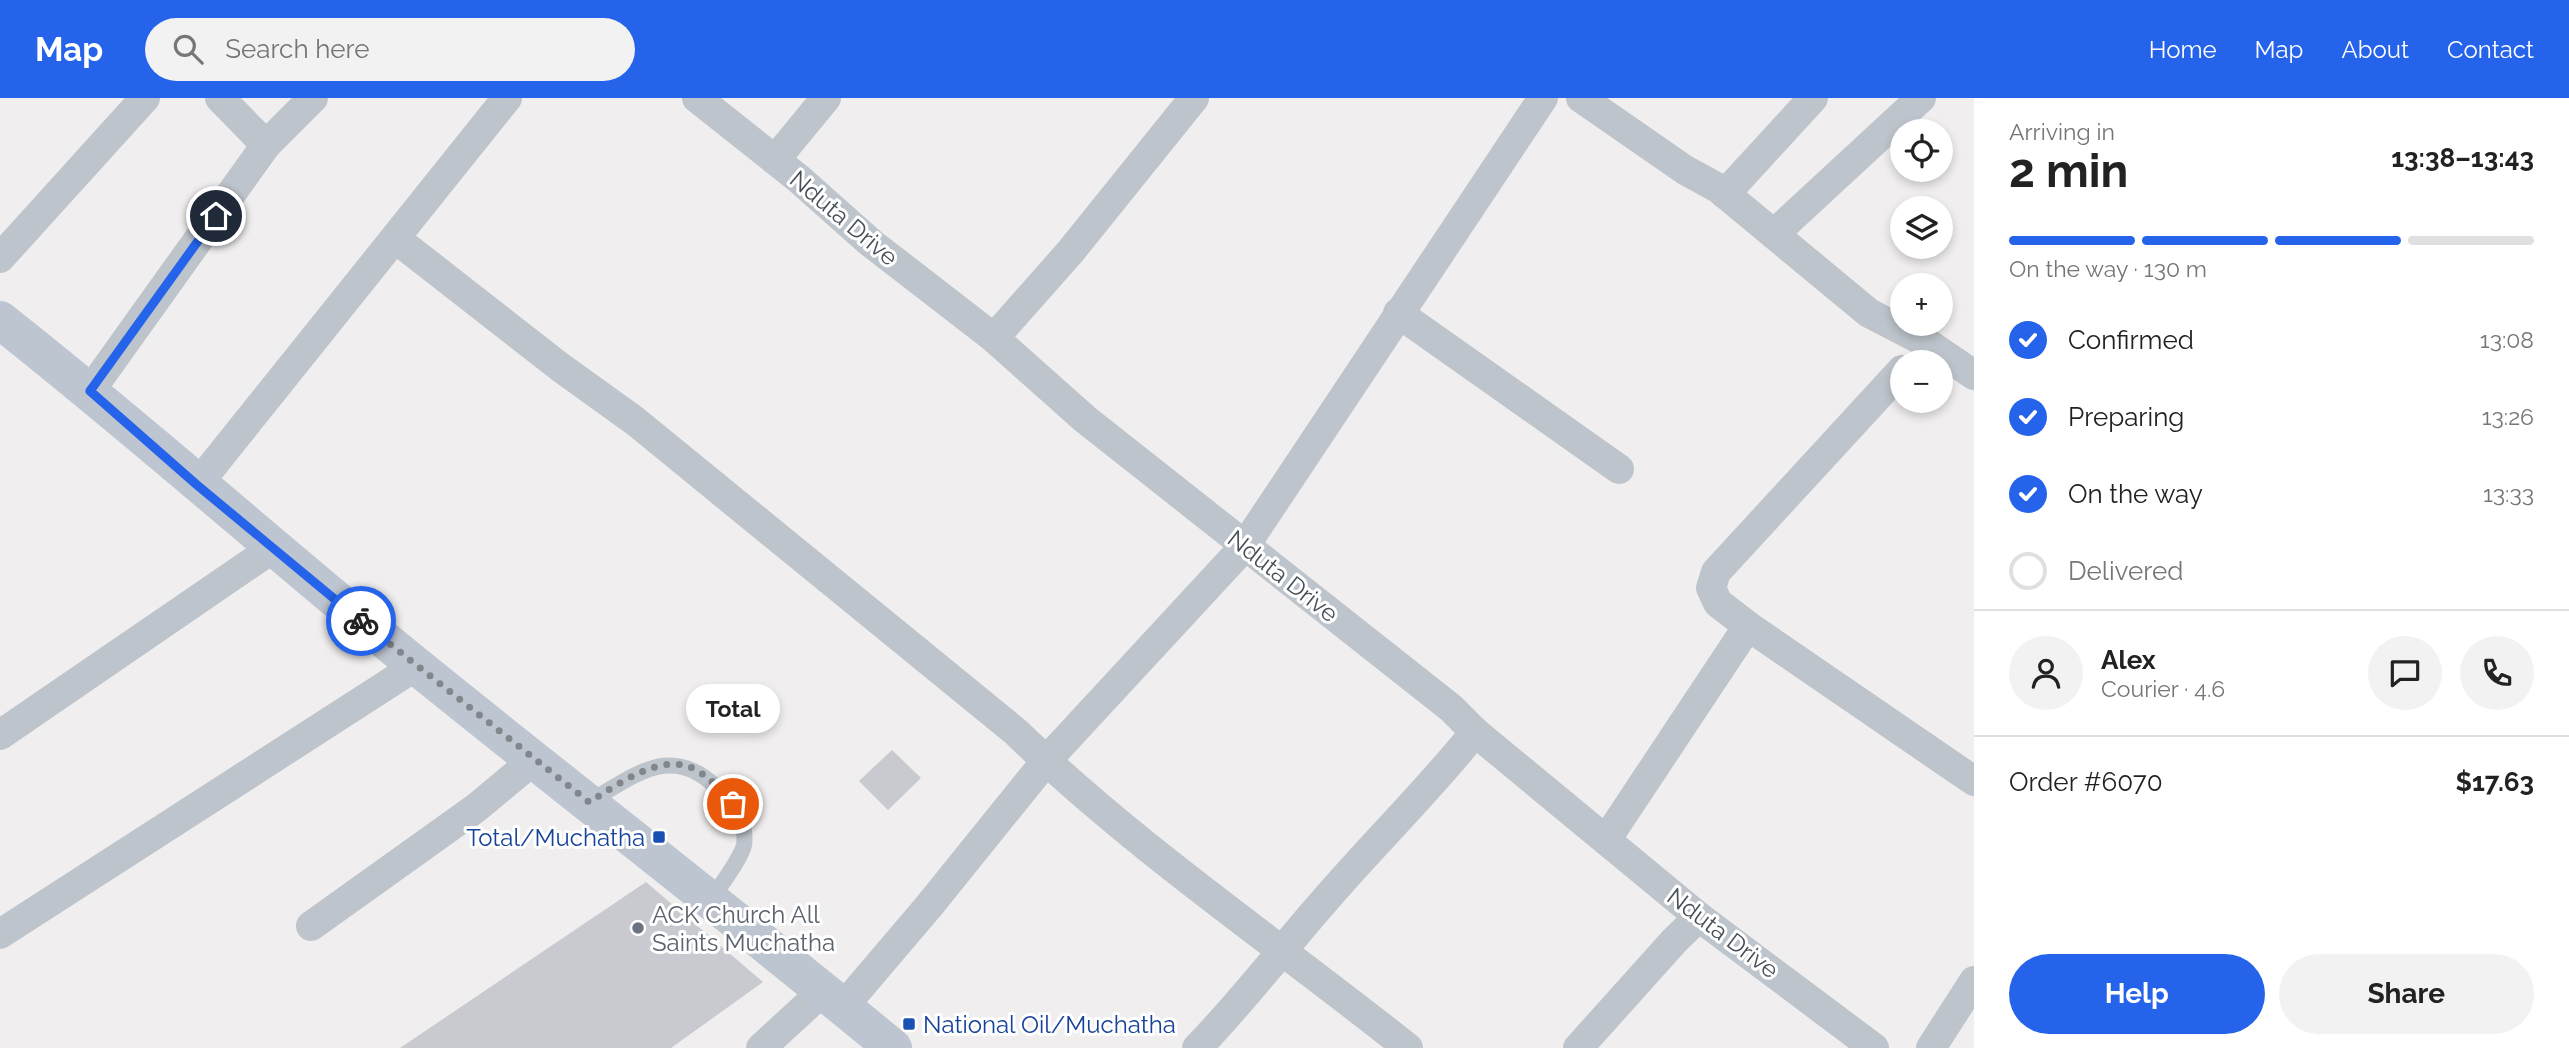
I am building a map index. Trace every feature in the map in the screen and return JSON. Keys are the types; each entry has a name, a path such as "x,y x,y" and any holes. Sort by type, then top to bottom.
{"main road":[{"path":"0,320 90,391 197,485 416,666 893,1048"}],"street":[{"path":"0,258 145,98"},
{"path":"220,98 266,145"},
{"path":"90,391 115,360 266,145 313,98"},
{"path":"197,485 507,98"},
{"name":"Nduta Drive","path":"697,98 775,160 846,223 994,338 1085,419 1426,688 1699,918 1874,1048"},
{"path":"775,160 826,98"},
{"path":"994,338 1104,211 1194,98"},
{"path":"761,1048 833,999 929,906 1046,761 1244,547 1543,98"},
{"path":"1581,98 1685,170 1725,194 1915,350"},
{"path":"1725,194 1813,98"},
{"path":"1774,234 1921,98"},
{"path":"396,239 560,367 635,421 1233,913 1408,1048"},
{"path":"1398,313 1619,469"},
{"path":"1953,366 1974,375"},
{"path":"1890,383 1716,572 1711,588 1718,603 1748,626 1974,781"},
{"path":"0,735 273,548"},
{"path":"1606,840 1748,626"},
{"path":"0,934 416,666"},
{"path":"1197,1048 1284,950 1325,899 1423,796 1475,732"},
{"path":"311,926 476,808 535,759"},
{"path":"1578,1048 1675,940 1699,918"},
{"path":"1931,1048 1974,981"}],"lane":[{"path":"589,802 644,769 677,765 694,768 714,783 733,804 742,820 744,845 711,900"}],"building":[{"path":"892,750 921,778 888,810 859,781"},
{"name":"ACK Church All Saints Muchatha","path":"646,882 763,982 671,1048 400,1048"}],"way so far":[{"path":"361,621 589,802 644,769 677,765 694,768 714,783 733,804"}],"place":[{"name":"Total","path":"733,804"},
{"name":"Total/Muchatha","path":"659,837"},
{"name":"ACK Church All Saints Muchatha","path":"638,928"},
{"name":"National Oil/Muchatha","path":"909,1024"}],"route":[{"path":"216,216 115,360 90,391 197,485 361,621"}]}
